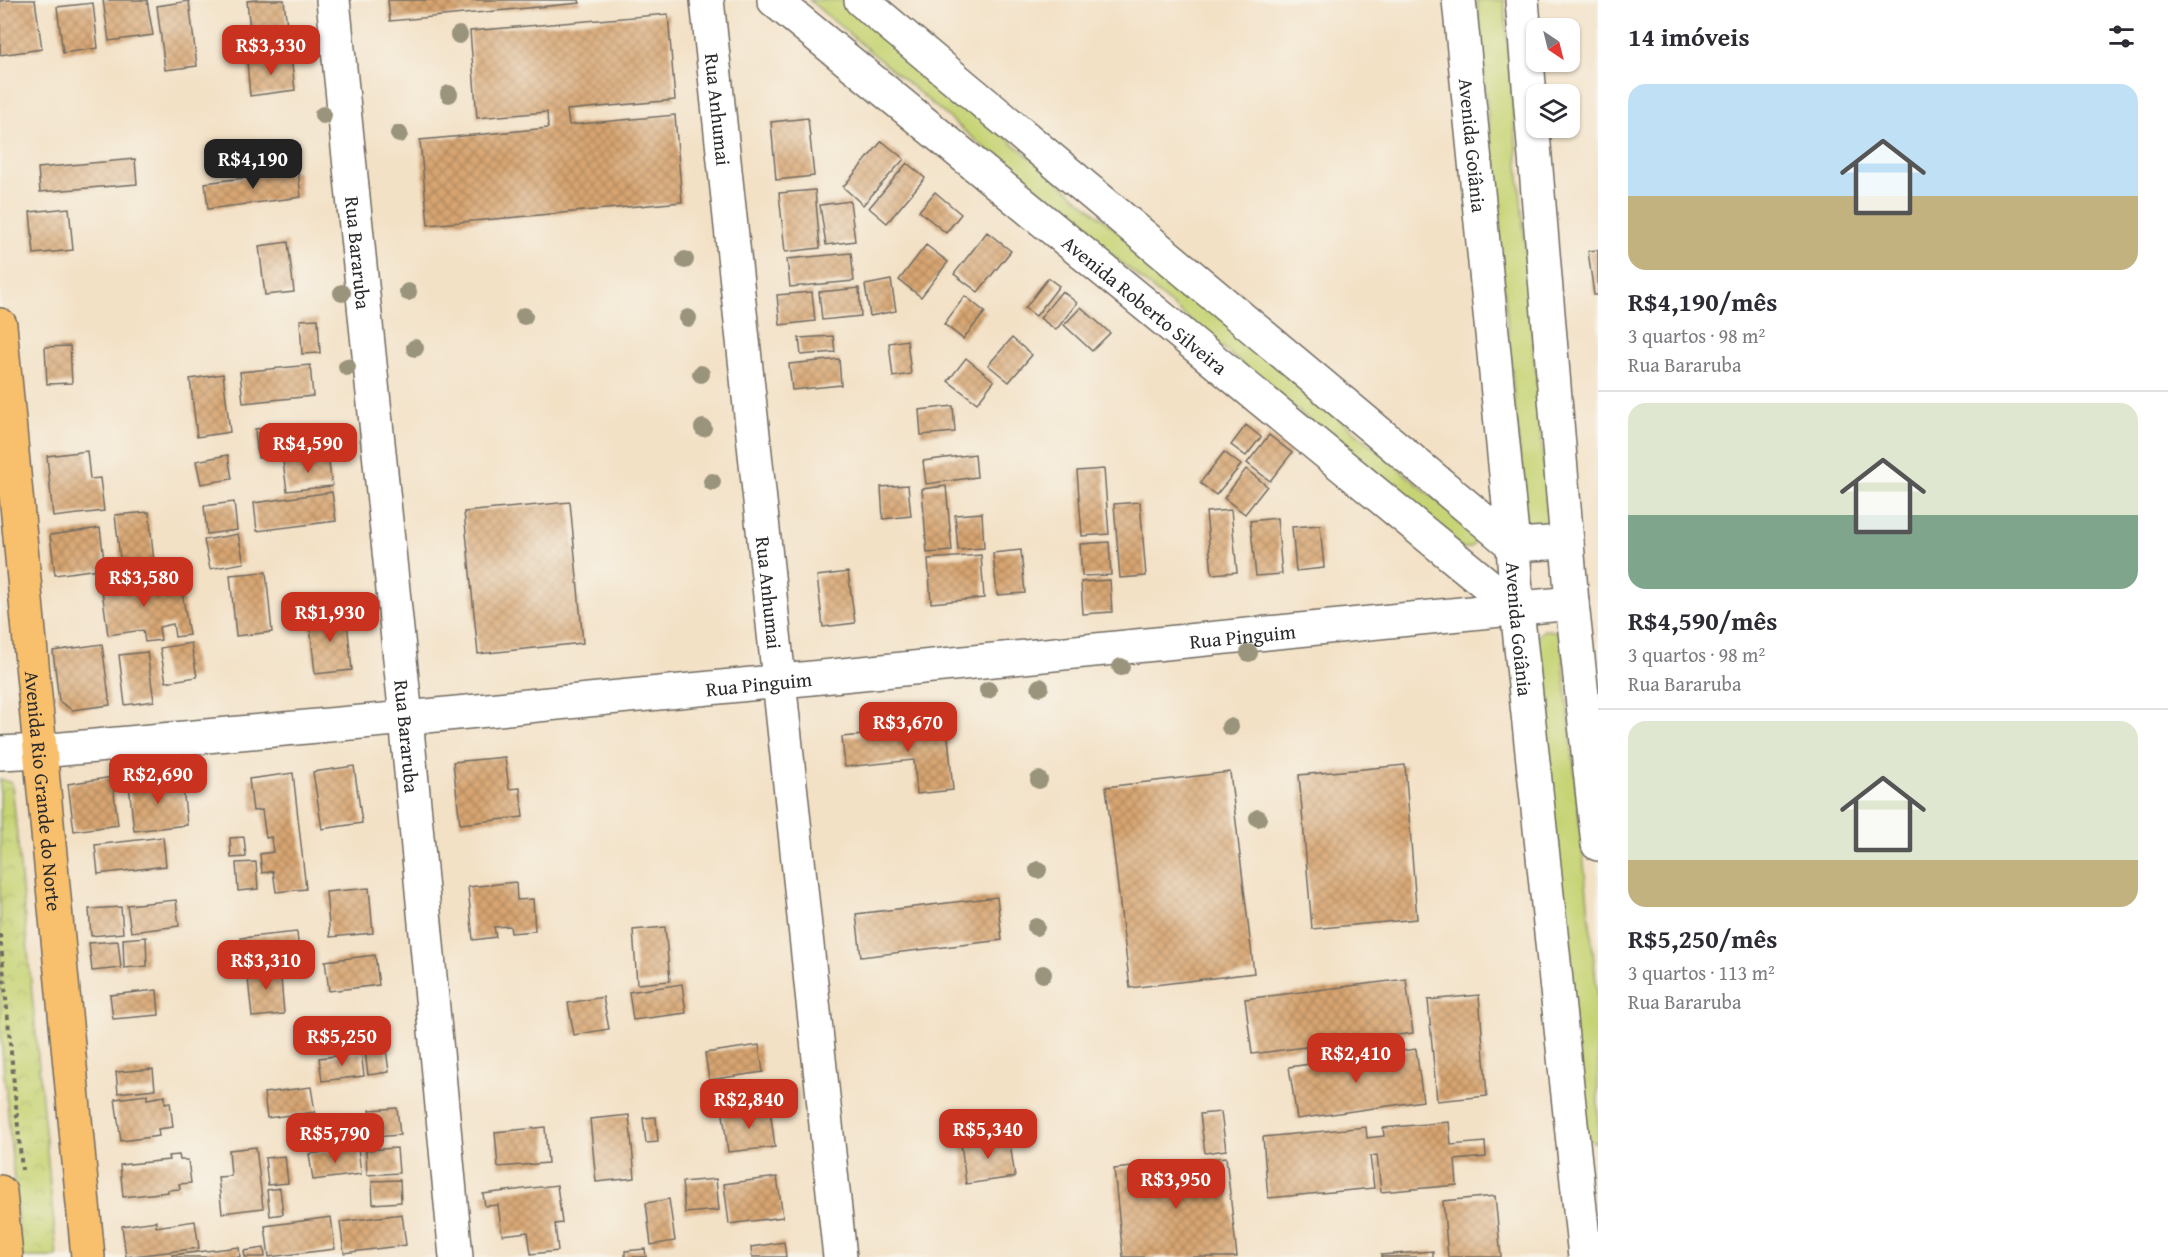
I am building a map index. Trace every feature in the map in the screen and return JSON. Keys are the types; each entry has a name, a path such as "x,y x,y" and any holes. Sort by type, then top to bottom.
{"main road":[{"name":"Avenida Rio Grande do Norte","path":"0,325 88,1257"},
{"path":"6,1257 12,1184"}],"street":[{"name":"Rua Bararuba","path":"333,0 406,718 456,1257"},
{"name":"Rua Anhumai","path":"707,0 840,1257"},
{"name":"Avenida Roberto Silveira","path":"774,0 1517,609"},
{"path":"861,0 1513,545 1567,542"},
{"name":"Avenida Goiânia","path":"1459,0 1513,545 1517,609 1591,1188 1585,1257"},
{"path":"1522,0 1572,603 1598,844"},
{"name":"Rua Pinguim","path":"0,753 406,718 1572,603"}],"path":[{"path":"0,934 12,1184"}],"green space":[{"path":"809,0 843,0 1475,533 1476,541 1471,547 1462,549"},
{"path":"1477,0 1504,0 1549,528 1528,529 1526,524"},
{"path":"1544,630 1555,631 1561,640 1598,1001 1598,1142 1593,1142 1585,1135 1535,638"},
{"path":"0,779 12,783 57,1257 21,1257 0,1027"}],"building":[{"path":"35,0 42,49 0,55 0,1"},
{"path":"103,0 147,0 153,35 109,41"},
{"path":"284,0 288,35 251,39 247,1"},
{"path":"388,0 579,0 580,3 390,21"},
{"path":"189,1 197,66 165,70 157,6"},
{"path":"93,3 98,48 63,53 57,7"},
{"path":"668,14 675,100 567,110 569,125 675,115 682,202 428,225 420,140 548,128 547,112 477,118 470,31"},
{"path":"291,56 295,90 250,96 247,61"},
{"path":"808,118 814,176 776,180 771,122"},
{"path":"882,141 904,159 863,205 843,187"},
{"path":"135,159 137,184 40,192 38,168"},
{"path":"907,163 925,178 887,223 869,208"},
{"path":"298,171 301,197 208,209 205,183"},
{"path":"815,190 820,248 785,252 779,193"},
{"path":"935,192 961,214 946,233 919,211"},
{"path":"850,201 855,241 826,245 820,205"},
{"path":"69,208 73,250 34,254 30,212"},
{"path":"987,232 1011,251 978,292 954,274"},
{"path":"288,242 294,292 265,295 259,246"},
{"path":"926,245 948,262 921,297 899,280"},
{"path":"1598,250 1598,295 1594,295 1588,251"},
{"path":"851,253 854,281 790,287 787,259"},
{"path":"1048,278 1059,286 1036,316 1025,308"},
{"path":"891,280 896,311 870,316 865,285"},
{"path":"859,288 861,316 822,320 819,292"},
{"path":"1062,291 1077,303 1056,330 1040,318"},
{"path":"812,292 815,321 780,325 777,295"},
{"path":"965,296 985,312 963,339 944,324"},
{"path":"1081,307 1110,333 1092,351 1064,325"},
{"path":"318,319 320,353 302,354 300,320"},
{"path":"833,336 835,352 801,355 799,338"},
{"path":"1012,338 1032,355 1009,382 988,365"},
{"path":"907,340 911,374 893,377 889,343"},
{"path":"70,346 72,383 47,384 45,347"},
{"path":"966,358 994,381 977,403 948,381"},
{"path":"839,359 841,385 792,390 789,364"},
{"path":"310,365 313,396 243,403 240,372"},
{"path":"223,374 230,432 197,437 190,379"},
{"path":"953,406 955,432 921,435 919,410"},
{"path":"1246,425 1261,437 1246,456 1231,445"},
{"path":"283,427 285,455 258,458 255,429"},
{"path":"1269,435 1292,453 1270,481 1247,463"},
{"path":"87,451 90,479 100,478 104,511 53,517 47,456"},
{"path":"1224,452 1241,465 1216,495 1200,483"},
{"path":"975,454 977,477 926,484 923,461"},
{"path":"228,455 232,479 201,484 196,461"},
{"path":"328,456 332,486 287,491 283,462"},
{"path":"1104,469 1109,534 1082,536 1077,471"},
{"path":"1246,469 1267,486 1245,514 1224,498"},
{"path":"908,485 911,516 883,519 881,487"},
{"path":"946,486 952,551 927,553 922,489"},
{"path":"332,492 336,521 257,531 254,503"},
{"path":"234,502 237,530 207,534 204,506"},
{"path":"570,502 583,643 478,654 464,512"},
{"path":"1140,502 1146,576 1120,578 1114,504"},
{"path":"1231,510 1237,572 1212,574 1206,512"},
{"path":"149,512 154,563 121,567 115,515"},
{"path":"982,513 984,548 958,550 955,515"},
{"path":"1277,518 1282,574 1256,576 1250,521"},
{"path":"1320,525 1324,568 1296,571 1292,527"},
{"path":"100,528 105,568 55,575 50,535"},
{"path":"238,534 244,563 210,569 204,540"},
{"path":"1109,542 1111,575 1082,576 1080,544"},
{"path":"1021,550 1025,593 997,595 993,553"},
{"path":"981,555 984,598 931,603 928,559"},
{"path":"266,572 272,632 236,636 230,575"},
{"path":"848,572 855,623 823,627 817,576"},
{"path":"153,575 155,589 181,585 189,635 175,637 173,624 159,627 161,640 145,642 143,630 108,635 101,583"},
{"path":"1110,580 1112,612 1083,614 1081,582"},
{"path":"346,612 352,670 315,674 309,616"},
{"path":"191,643 197,677 166,682 160,648"},
{"path":"102,644 110,705 72,710 59,701 53,651"},
{"path":"147,652 154,701 125,705 119,655"},
{"path":"946,716 953,790 917,794 914,760 845,767 842,737 919,730 918,719"},
{"path":"505,757 509,789 520,788 523,817 460,824 453,762"},
{"path":"1405,765 1417,919 1312,929 1299,775"},
{"path":"354,766 362,823 322,829 313,772"},
{"path":"1230,772 1254,973 1130,988 1106,787"},
{"path":"293,773 306,889 276,892 273,871 262,873 260,854 273,852 271,837 266,838 262,810 253,811 249,779"},
{"path":"112,777 118,825 74,831 68,784"},
{"path":"182,778 187,825 134,831 129,785"},
{"path":"163,837 166,866 98,874 95,845"},
{"path":"244,837 246,857 231,858 230,838"},
{"path":"256,862 258,889 238,891 236,863"},
{"path":"516,882 517,900 533,899 535,931 511,933 510,926 494,927 496,937 473,940 468,887"},
{"path":"369,888 373,933 330,937 326,892"},
{"path":"997,897 1002,940 861,957 856,914"},
{"path":"176,900 179,926 131,932 127,905"},
{"path":"121,907 123,933 91,936 89,909"},
{"path":"665,927 670,981 637,984 633,930"},
{"path":"297,932 299,955 243,961 241,938"},
{"path":"146,937 147,966 124,968 123,939"},
{"path":"118,941 121,968 92,971 89,943"},
{"path":"375,955 379,985 329,991 325,961"},
{"path":"280,966 284,1014 252,1017 247,969"},
{"path":"1406,979 1413,1033 1252,1054 1245,999"},
{"path":"682,984 686,1013 633,1020 629,992"},
{"path":"157,990 159,1015 113,1019 110,995"},
{"path":"1479,995 1487,1096 1437,1101 1428,1000"},
{"path":"603,997 609,1029 574,1035 568,1003"},
{"path":"358,1022 360,1047 319,1051 317,1026"},
{"path":"759,1045 763,1072 709,1080 705,1053"},
{"path":"386,1049 389,1072 368,1075 365,1051"},
{"path":"1416,1049 1423,1101 1297,1119 1289,1067"},
{"path":"361,1053 364,1076 322,1081 319,1058"},
{"path":"153,1069 155,1089 118,1093 116,1072"},
{"path":"311,1087 315,1112 267,1118 264,1093"},
{"path":"147,1095 147,1099 165,1096 165,1103 170,1102 173,1127 158,1129 159,1136 121,1141 115,1099"},
{"path":"397,1108 400,1135 373,1137 370,1110"},
{"path":"770,1109 775,1147 728,1152 723,1114"},
{"path":"1221,1112 1226,1150 1205,1153 1200,1114"},
{"path":"629,1115 635,1178 596,1182 590,1119"},
{"path":"656,1117 658,1142 646,1143 643,1118"},
{"path":"1449,1122 1451,1145 1485,1142 1486,1157 1455,1160 1457,1185 1381,1192 1377,1155 1370,1156 1374,1188 1268,1198 1263,1137 1366,1127 1367,1138 1384,1136 1383,1128"},
{"path":"545,1127 548,1163 498,1167 495,1132"},
{"path":"1009,1136 1015,1177 966,1184 961,1143"},
{"path":"256,1147 263,1208 222,1213 218,1177 231,1176 229,1150"},
{"path":"358,1147 361,1174 313,1180 309,1154"},
{"path":"397,1148 399,1173 367,1175 366,1150"},
{"path":"179,1155 180,1160 188,1160 191,1183 179,1184 180,1189 168,1190 168,1192 123,1197 120,1165 169,1160 168,1156"},
{"path":"285,1156 288,1183 268,1185 265,1158"},
{"path":"1226,1157 1237,1257 1123,1257 1114,1169"},
{"path":"777,1177 783,1217 729,1224 724,1184"},
{"path":"716,1179 719,1210 685,1213 682,1182"},
{"path":"400,1180 401,1202 373,1204 372,1181"},
{"path":"557,1185 562,1223 555,1224 558,1251 531,1254 528,1232 502,1235 498,1205 485,1206 483,1194"},
{"path":"280,1188 283,1214 270,1216 267,1190"},
{"path":"1495,1196 1501,1257 1448,1257 1443,1201"},
{"path":"669,1199 675,1241 651,1245 646,1203"},
{"path":"402,1214 406,1245 344,1253 340,1222"},
{"path":"331,1217 335,1249 269,1257 265,1226"},
{"path":"156,1221 156,1227 195,1221 199,1248 126,1257 122,1226"},
{"path":"784,1242 786,1257 752,1257 751,1247"},
{"path":"239,1247 240,1257 172,1257 172,1255"},
{"path":"264,1248 265,1257 245,1257 244,1251"},
{"path":"645,1249 646,1257 625,1257 625,1251"},
{"path":"1433,1251 1433,1257 1381,1257 1381,1255"}]}
